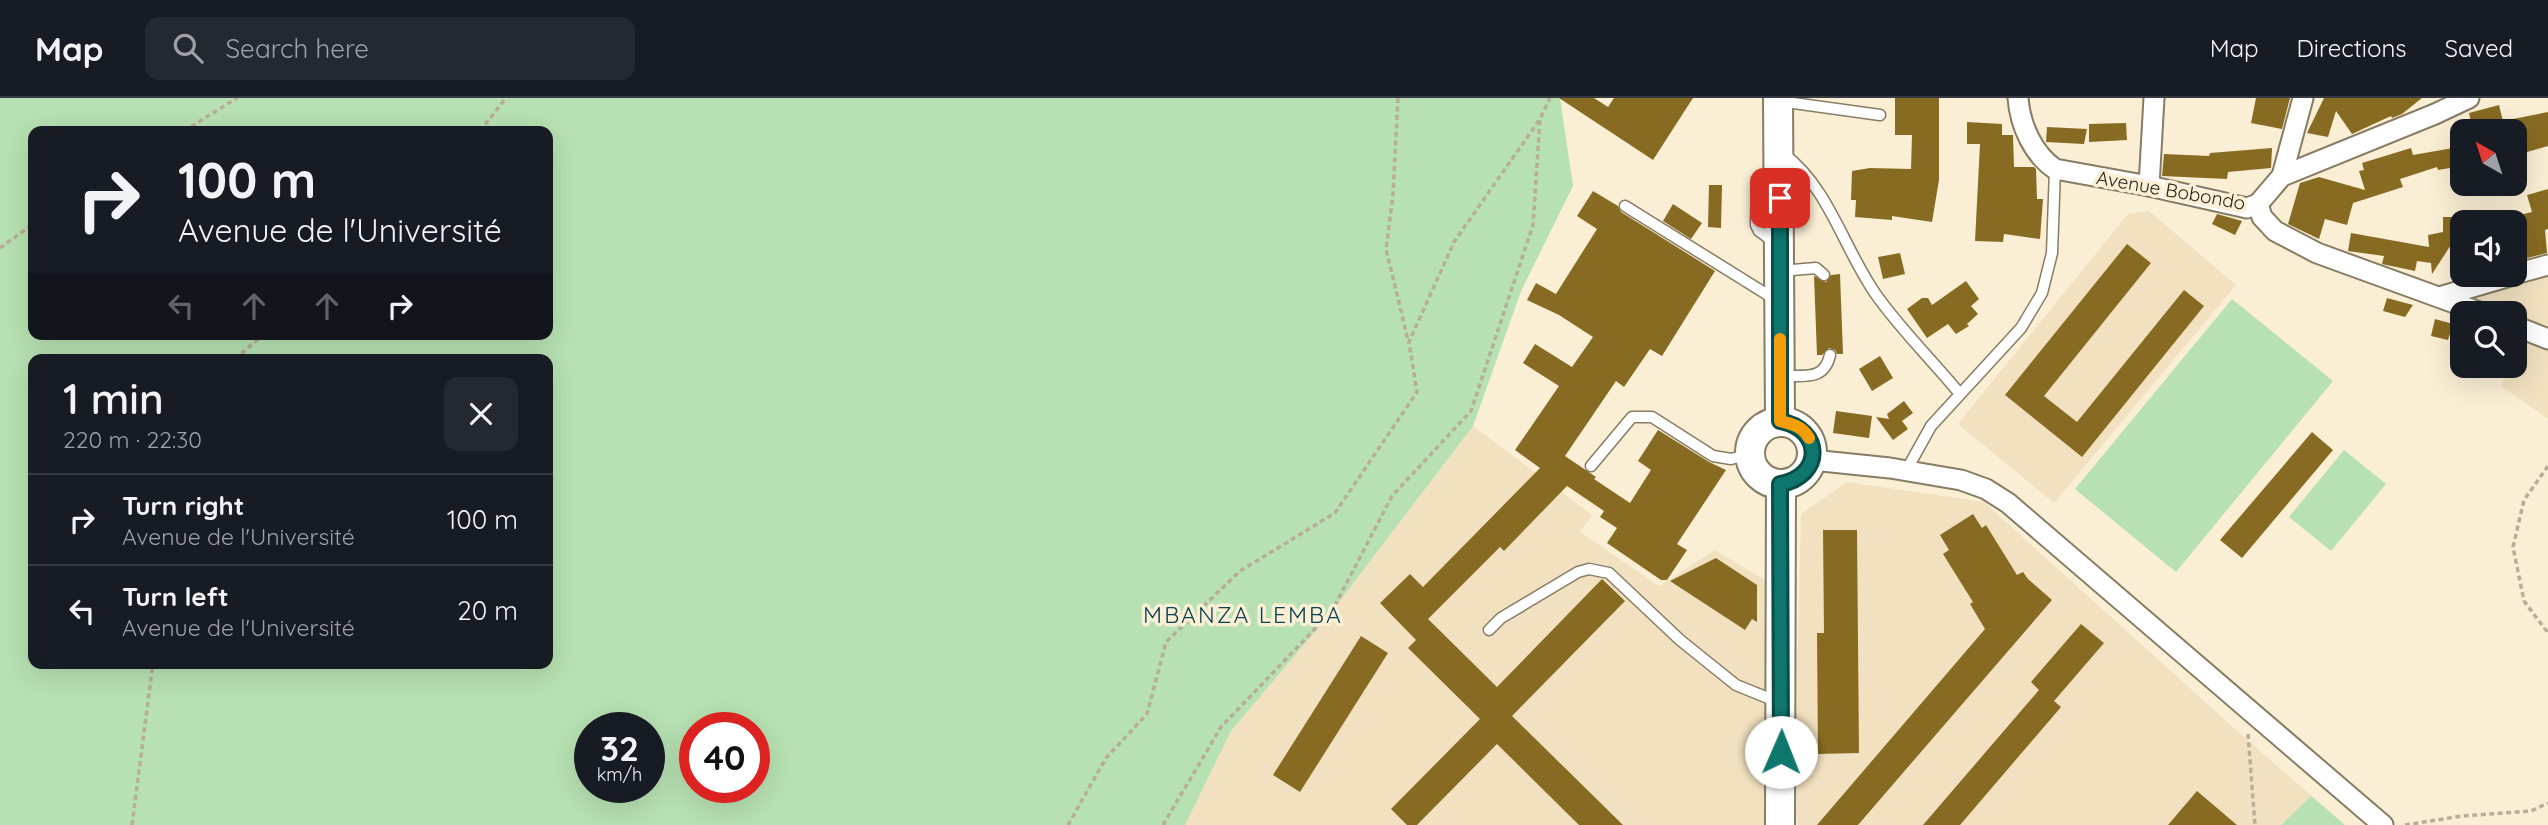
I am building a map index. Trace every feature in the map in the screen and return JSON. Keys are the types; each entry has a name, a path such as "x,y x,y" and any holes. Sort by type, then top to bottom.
{"street":[{"path":"2018,98 2018,107 2031,143 2044,162 2055,169"},
{"path":"2149,186 2154,98"},
{"path":"2282,176 2303,98"},
{"name":"Avenue Bobondo","path":"2055,169 2247,208 2258,204 2282,176 2469,98"},
{"path":"1779,99 1780,421"},
{"path":"2258,204 2262,217 2275,231 2317,253 2450,301"},
{"path":"2527,271 2548,265"},
{"path":"2439,297 2473,287"},
{"path":"2527,331 2548,339"},
{"path":"1780,421 1794,424 1805,432 1812,445 1812,460 1806,473 1794,482 1780,484 1767,481 1756,472 1750,460 1750,446 1756,434 1766,425 1780,421"},
{"path":"1812,460 1961,480 1986,489 2008,503 2383,825"},
{"path":"1780,484 1780,825"}],"lane":[{"path":"1779,99 1880,115"},
{"path":"1780,163 1802,168 1877,297 1911,340 1960,394"},
{"path":"1906,471 1931,426 2021,328 2042,293 2052,253 2055,169"},
{"path":"1625,206 1780,302"},
{"path":"1780,259 1816,268 1824,275"},
{"path":"1780,376 1818,374 1828,366 1830,355"},
{"path":"1591,466 1632,417 1652,417 1713,456 1731,459 1750,454"},
{"path":"1489,630 1501,618 1577,572 1589,569 1609,573 1680,640 1737,685 1782,704"}],"path":[{"path":"192,126 237,98"},
{"path":"484,126 506,98"},
{"path":"1068,825 1107,758 1147,714 1166,642 1240,571 1335,513 1417,392 1409,342 1386,250 1398,98"},
{"path":"1409,342 1454,243 1540,119 1550,98"},
{"path":"1163,825 1221,727 1332,611 1392,496 1471,411 1533,225 1540,119"},
{"path":"0,248 28,228"},
{"path":"241,354 257,340"},
{"path":"2548,466 2524,500 2513,547 2524,601 2548,633"},
{"path":"132,825 151,669"},
{"path":"2245,708 2255,825"},
{"path":"2405,825 2462,816 2531,811 2548,803"}],"shaded area":[{"path":"2149,211 2236,285 2054,503 1958,424 2128,214"},
{"path":"2548,272 2548,419 2501,386 2505,378 2527,378 2527,332 2531,324 2527,322 2527,301 2474,301 2478,291 2493,287 2527,287 2527,278"},
{"path":"1473,426 1592,515 1580,532 1659,586 1715,550 1768,582 1767,825 1185,825 1231,731 1332,610"},
{"path":"1847,482 1984,502 2345,825 1797,825 1796,731 1801,514"}],"green space":[{"path":"0,98 1560,98 1573,186 1521,291 1473,426 1332,611 1231,731 1185,825 0,825"},
{"path":"2232,299 2333,381 2176,572 2075,489"},
{"path":"2344,450 2386,484 2331,551 2289,517"},
{"path":"2311,796 2345,825 2281,825"}],"building":[{"path":"1559,98 1594,98 1608,107 1614,98 1693,98 1653,160"},
{"path":"1895,98 1939,98 1939,180 1932,222 1892,216 1892,220 1855,217 1856,200 1851,200 1852,171 1870,168 1911,169 1912,135 1895,135"},
{"path":"2256,98 2290,98 2282,129 2251,123"},
{"path":"2324,98 2422,98 2402,114 2392,118 2391,116 2352,134 2336,111 2328,137 2307,133"},
{"path":"2499,105 2502,119 2470,119 2469,113"},
{"path":"2548,112 2548,146 2527,152 2527,119 2513,119"},
{"path":"1967,122 2002,124 2002,135 2013,135 2014,167 2036,169 2037,199 2043,199 2040,239 2004,234 2003,242 1975,241 1980,144 1967,144"},
{"path":"2126,123 2127,140 2089,142 2089,124"},
{"path":"2047,127 2087,129 2084,144 2046,142"},
{"path":"2272,148 2271,168 2228,172 2227,179 2162,176 2164,154 2209,156 2210,153"},
{"path":"2411,148 2413,155 2450,149 2450,168 2438,170 2437,167 2400,179 2403,187 2353,203 2347,225 2325,219 2319,239 2288,224 2300,183 2319,177 2365,190 2359,171 2364,170 2362,163"},
{"path":"1709,185 1722,185 1721,228 1708,227"},
{"path":"2548,189 2548,229 2545,230 2547,253 2527,258 2527,213 2532,212 2527,195"},
{"path":"1593,191 1618,206 1621,212 1715,271 1662,356 1650,349 1624,387 1616,381 1565,456 1630,503 1651,470 1638,461 1658,430 1726,470 1677,544 1687,550 1667,580 1661,580 1607,543 1617,528 1600,517 1604,511 1567,486 1504,551 1500,547 1428,619 1497,687 1602,579 1625,601 1512,716 1623,825 1579,825 1497,744 1417,825 1407,825 1391,809 1480,719 1408,648 1416,640 1380,603 1410,574 1423,587 1540,468 1515,450 1559,386 1523,363 1535,344 1572,367 1593,337 1559,315 1527,300 1536,283 1556,294 1597,229 1577,216"},
{"path":"1673,204 1702,223 1691,239 1663,221"},
{"path":"2217,214 2242,221 2235,235 2212,224"},
{"path":"2443,217 2450,217 2450,246 2432,274 2431,263 2417,261 2415,271 2382,264 2384,256 2348,251 2351,233 2429,247 2428,235 2443,232"},
{"path":"2127,244 2151,263 2044,396 2077,422 2184,290 2204,306 2082,457 2005,395"},
{"path":"1900,253 1905,274 1883,279 1878,257"},
{"path":"1840,274 1843,354 1837,354 1829,348 1822,355 1817,355 1814,276 1826,282 1831,275"},
{"path":"1966,281 1979,299 1971,306 1978,314 1967,324 1969,326 1956,334 1948,324 1927,338 1907,309 1922,298 1928,298 1932,305"},
{"path":"2387,298 2413,305 2405,317 2383,311"},
{"path":"2435,319 2450,323 2448,340 2431,336"},
{"path":"1880,356 1893,378 1872,391 1859,369"},
{"path":"1904,401 1913,413 1902,421 1908,429 1893,440 1876,417 1889,419 1887,414"},
{"path":"1836,411 1872,416 1869,438 1833,433"},
{"path":"2312,432 2333,450 2242,558 2220,540"},
{"path":"1973,514 1982,528 1986,525 2017,575 2023,572 2052,600 1858,825 1817,825 1985,629 1970,604 1973,602 1943,554 1949,550 1940,535"},
{"path":"1823,530 1857,530 1859,753 1818,754 1817,633 1824,633"},
{"path":"1716,558 1757,585 1757,622 1752,619 1745,630 1670,581"},
{"path":"2081,624 2104,643 2054,701 2061,707 1960,825 1923,825 2039,690 2031,682"},
{"path":"1361,636 1388,653 1300,792 1273,775"},
{"path":"2197,791 2237,825 2168,825"}],"slow traffic":[{"path":"1780,339 1780,421 1794,424 1809,438"}],"district":[{"name":"MBANZA LEMBA","path":"1243,615"}],"route":[{"path":"1780,198 1780,421 1794,424 1805,432 1812,445 1812,460 1806,473 1794,482 1780,484 1781,752"}]}
